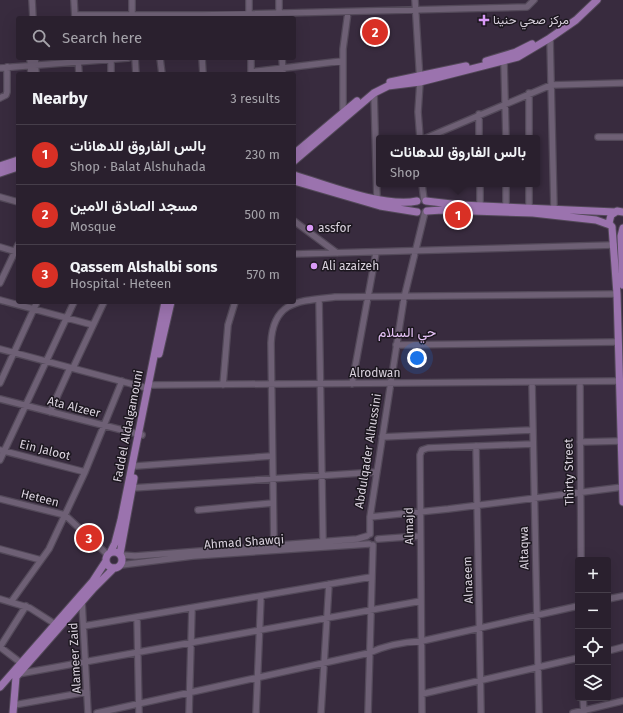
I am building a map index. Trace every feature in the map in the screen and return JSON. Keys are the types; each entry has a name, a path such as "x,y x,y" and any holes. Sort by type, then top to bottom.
{"main road":[{"path":"296,159 374,93 388,86 516,52 557,28 592,0"},
{"path":"296,152 372,90 386,82 420,78 504,62 523,54 550,38 576,20 597,0"},
{"path":"0,166 16,161"},
{"path":"0,173 16,168"},
{"path":"296,171 298,181"},
{"path":"298,181 401,203 421,201 480,206 620,212"},
{"path":"298,181 380,206 422,212 442,210 533,213 601,221 616,229 623,228 623,285"},
{"path":"421,201 414,208 422,212"},
{"path":"421,201 428,205 422,212"},
{"path":"601,221 604,212"},
{"path":"620,212 609,217 614,236 617,294 621,382 620,441 623,502"},
{"path":"614,236 622,235"},
{"name":"Faddel Aldalgamouni","path":"2,684 93,581 108,556 118,534 140,434 165,304"},
{"name":"Faddel Aldalgamouni","path":"149,387 170,304"},
{"name":"Faddel Aldalgamouni","path":"120,555 136,466 140,434"},
{"path":"14,709 14,683 18,674 114,568 121,565 122,561 120,555 116,552 108,556 109,566 114,568"},
{"path":"2,684 10,679 14,683"}],"street":[{"path":"29,16 30,0"},
{"path":"30,0 33,16"},
{"path":"74,0 75,16"},
{"path":"132,0 132,16"},
{"path":"249,0 249,16 523,8 530,6 534,0"},
{"path":"279,0 279,15"},
{"path":"415,0 420,78 418,112 420,135"},
{"path":"344,112 342,60 348,12"},
{"path":"550,38 554,209"},
{"path":"31,60 35,72"},
{"path":"31,72 34,60"},
{"path":"0,68 78,60 79,72"},
{"path":"111,60 111,72"},
{"path":"136,60 136,72"},
{"path":"160,60 162,72"},
{"path":"202,60 203,72"},
{"path":"251,60 251,72"},
{"path":"282,60 283,72"},
{"path":"256,72 282,67 342,60"},
{"path":"504,62 506,135"},
{"path":"0,98 6,95 7,92 7,67"},
{"path":"433,135 479,114 551,85 623,83"},
{"path":"374,93 376,164"},
{"path":"529,94 529,135"},
{"path":"479,114 479,135"},
{"path":"598,137 623,137"},
{"path":"377,187 377,199"},
{"path":"421,201 422,187"},
{"path":"480,187 480,206"},
{"path":"506,187 506,207"},
{"path":"529,187 529,208"},
{"path":"0,204 2,197 16,201"},
{"name":"Abdulqader Alhussini","path":"371,544 366,539 369,535 376,472 404,298 421,231 422,212"},
{"path":"296,222 338,253"},
{"path":"296,254 614,246"},
{"path":"0,247 16,252 0,283"},
{"path":"352,384 376,253"},
{"path":"296,303 304,300 369,297 404,298 617,294"},
{"path":"319,299 323,541"},
{"path":"0,300 93,325"},
{"path":"0,383 37,304"},
{"path":"0,460 2,450 47,361 73,304"},
{"path":"50,412 103,304"},
{"path":"224,385 228,325 234,304"},
{"path":"274,548 271,337 276,319 281,311 294,304"},
{"path":"396,345 618,342"},
{"name":"Alrodwan","path":"0,349 149,387 224,385 621,382"},
{"path":"11,602 49,549 85,472 122,381"},
{"name":"Altaqwa","path":"532,383 532,444 539,713"},
{"name":"Thirty Street","path":"580,383 581,557"},
{"name":"Ata Alzeer","path":"0,399 140,434"},
{"path":"382,437 532,430"},
{"path":"580,442 620,441"},
{"name":"Almajd","path":"422,713 420,513 418,464 421,452 428,448 532,444"},
{"name":"Alnaeem","path":"476,446 482,679 481,713"},
{"name":"Ein Jaloot","path":"2,450 85,472"},
{"path":"136,466 272,456"},
{"path":"132,488 376,472"},
{"path":"370,517 420,513 622,487"},
{"name":"Heteen","path":"0,499 65,515 108,556"},
{"path":"198,510 273,503"},
{"path":"369,535 376,534 378,539"},
{"name":"Ahmad Shawqi","path":"121,565 359,538 369,535"},
{"path":"368,713 371,544 378,539 420,536"},
{"name":"Ahmad Shawqi","path":"120,555 135,556 371,544"},
{"path":"0,549 41,560"},
{"path":"84,626 371,577"},
{"path":"321,713 329,584"},
{"path":"256,713 261,596"},
{"path":"611,598 623,596"},
{"path":"0,599 26,606 55,624"},
{"path":"18,674 191,644 421,601"},
{"name":"Alameer Zaid","path":"82,602 88,713"},
{"path":"21,663 0,647 26,606"},
{"path":"97,713 369,653 391,646 422,641 575,607"},
{"path":"189,713 192,608"},
{"path":"137,616 139,713"},
{"path":"611,650 623,647"},
{"path":"422,694 575,659"},
{"path":"14,709 87,692"},
{"path":"583,701 584,712"},
{"path":"573,713 584,712 623,701"}],"place":[{"name":"مركز صحي حنينا","path":"484,20"},
{"name":"مسجد الصادق الامين","path":"375,32"},
{"name":"بالس الفاروق للدهانات","path":"458,215"},
{"name":"assfor","path":"310,228"},
{"name":"Ali azaizeh","path":"314,266"},
{"name":"Qassem Alshalbi sons","path":"89,538"}],"district":[{"name":"حي السلام","path":"407,332"}]}
